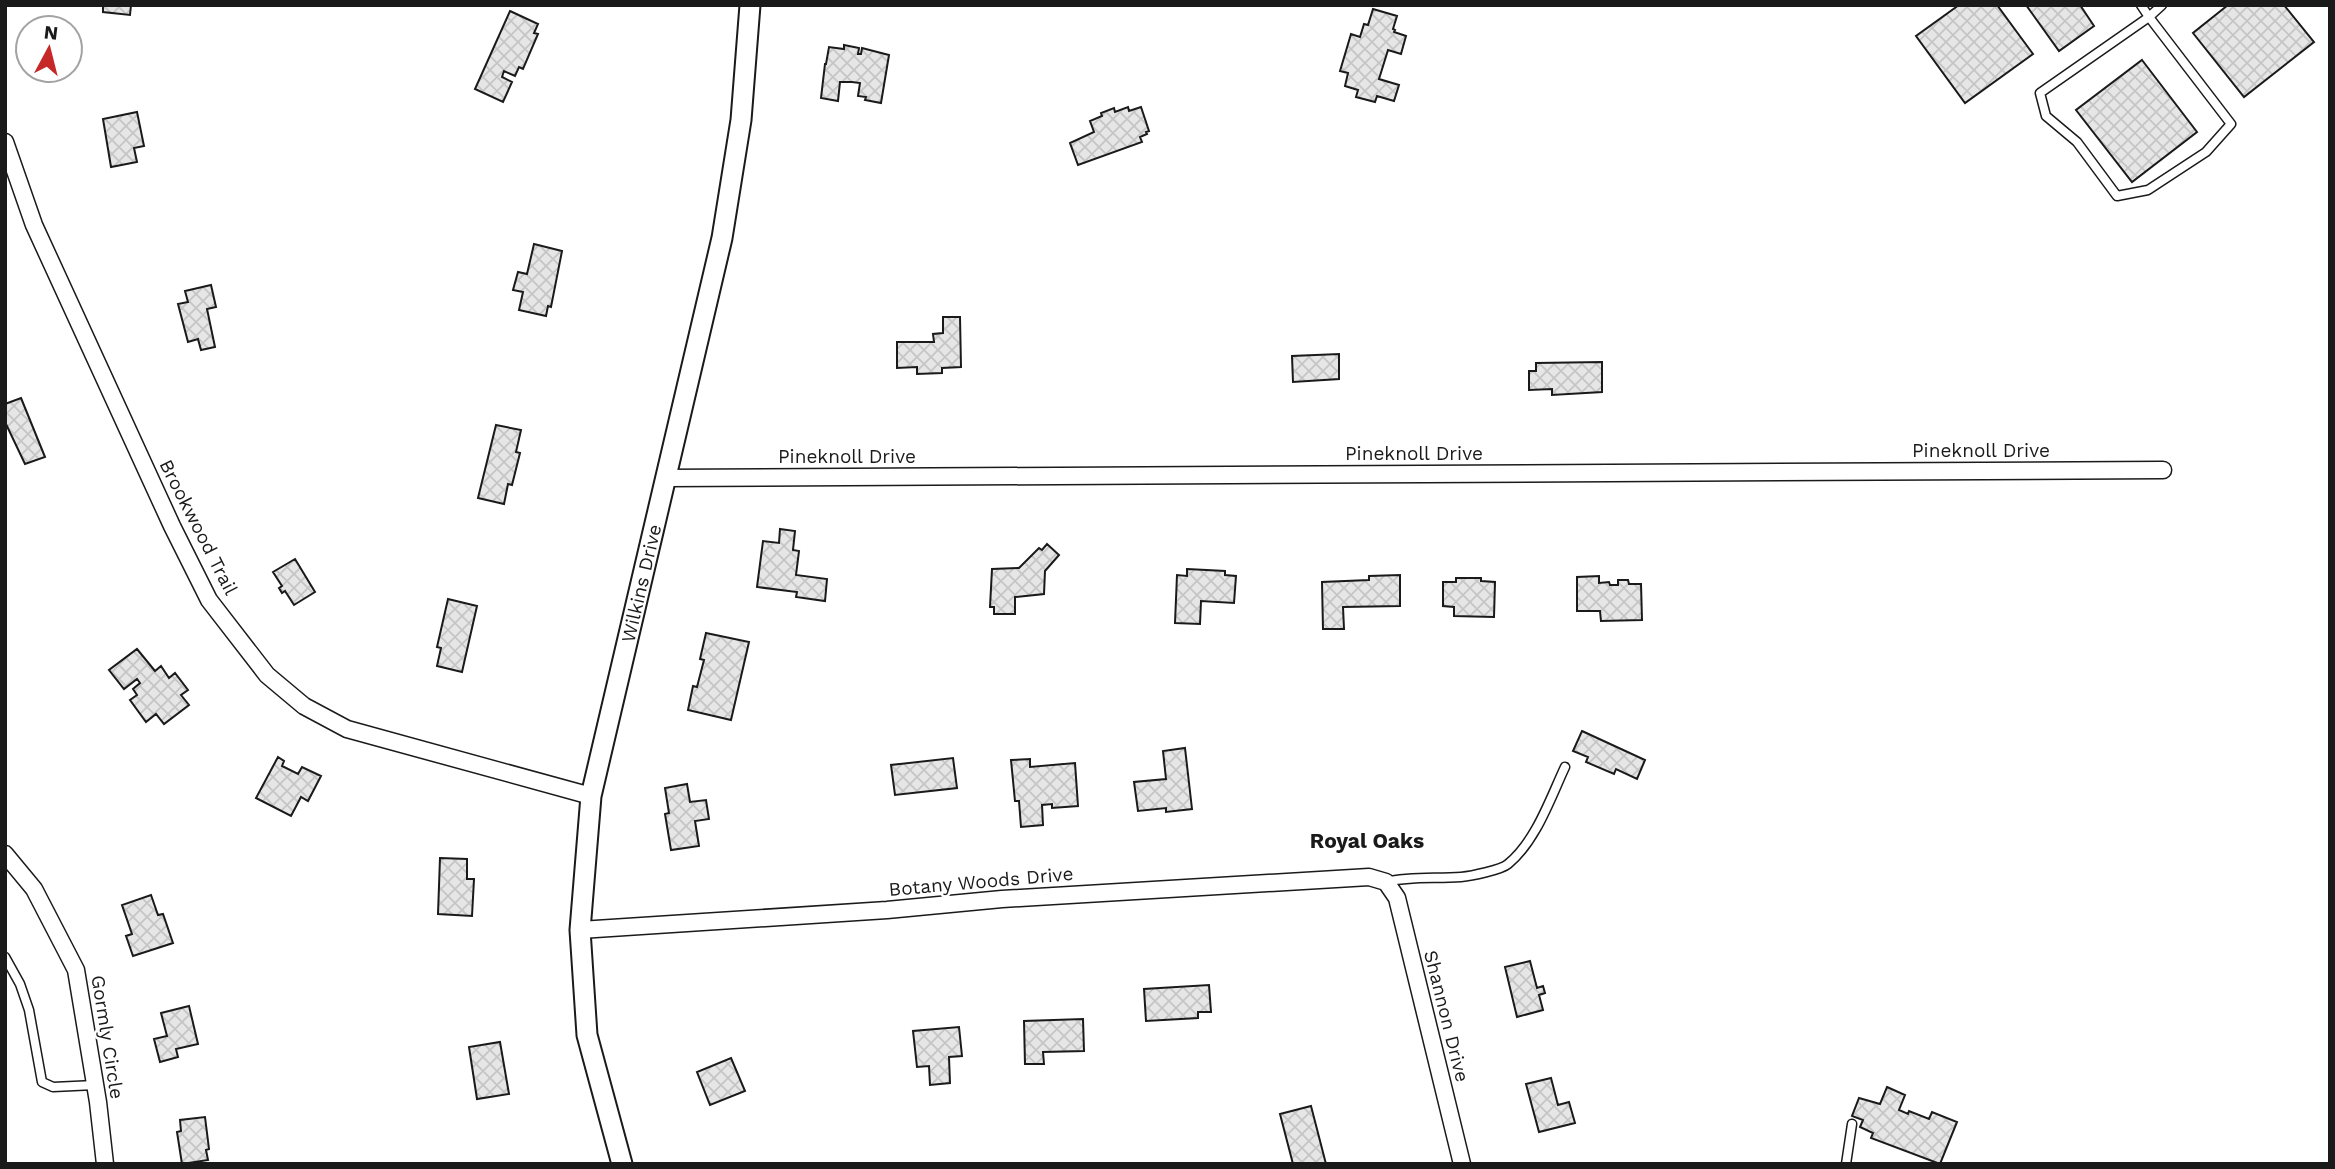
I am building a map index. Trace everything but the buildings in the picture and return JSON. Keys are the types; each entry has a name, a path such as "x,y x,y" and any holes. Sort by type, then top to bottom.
{"street":[{"name":"Wilkins Drive","path":"622,1164 587,1035 580,930 591,796 722,238 741,120 750,5"},
{"name":"Brookwood Trail","path":"5,142 34,225 172,526 209,600 267,675 304,706 347,729 591,796"},
{"name":"Pineknoll Drive","path":"665,478 2163,470"},
{"name":"Gormly Circle","path":"5,854 11,871 34,889 76,970 105,1164"},
{"name":"Botany Woods Drive","path":"580,930 887,910 1002,899 1369,877 1386,882"},
{"name":"Shannon Drive","path":"1386,882 1397,898 1462,1164"}],"lane":[{"path":"2141,5 2150,17 2231,124 2206,152 2148,190 2117,196 2077,142 2046,116 2040,93 2150,17 2162,5"},
{"path":"1386,882 1399,879 1464,877 1506,866 1521,850 1533,831 1565,767"},
{"path":"5,957 20,984 29,1010 42,1082 53,1087 95,1085"},
{"path":"1846,1164 1852,1124"}],"district":[{"name":"Royal Oaks","path":"1367,841"}]}
